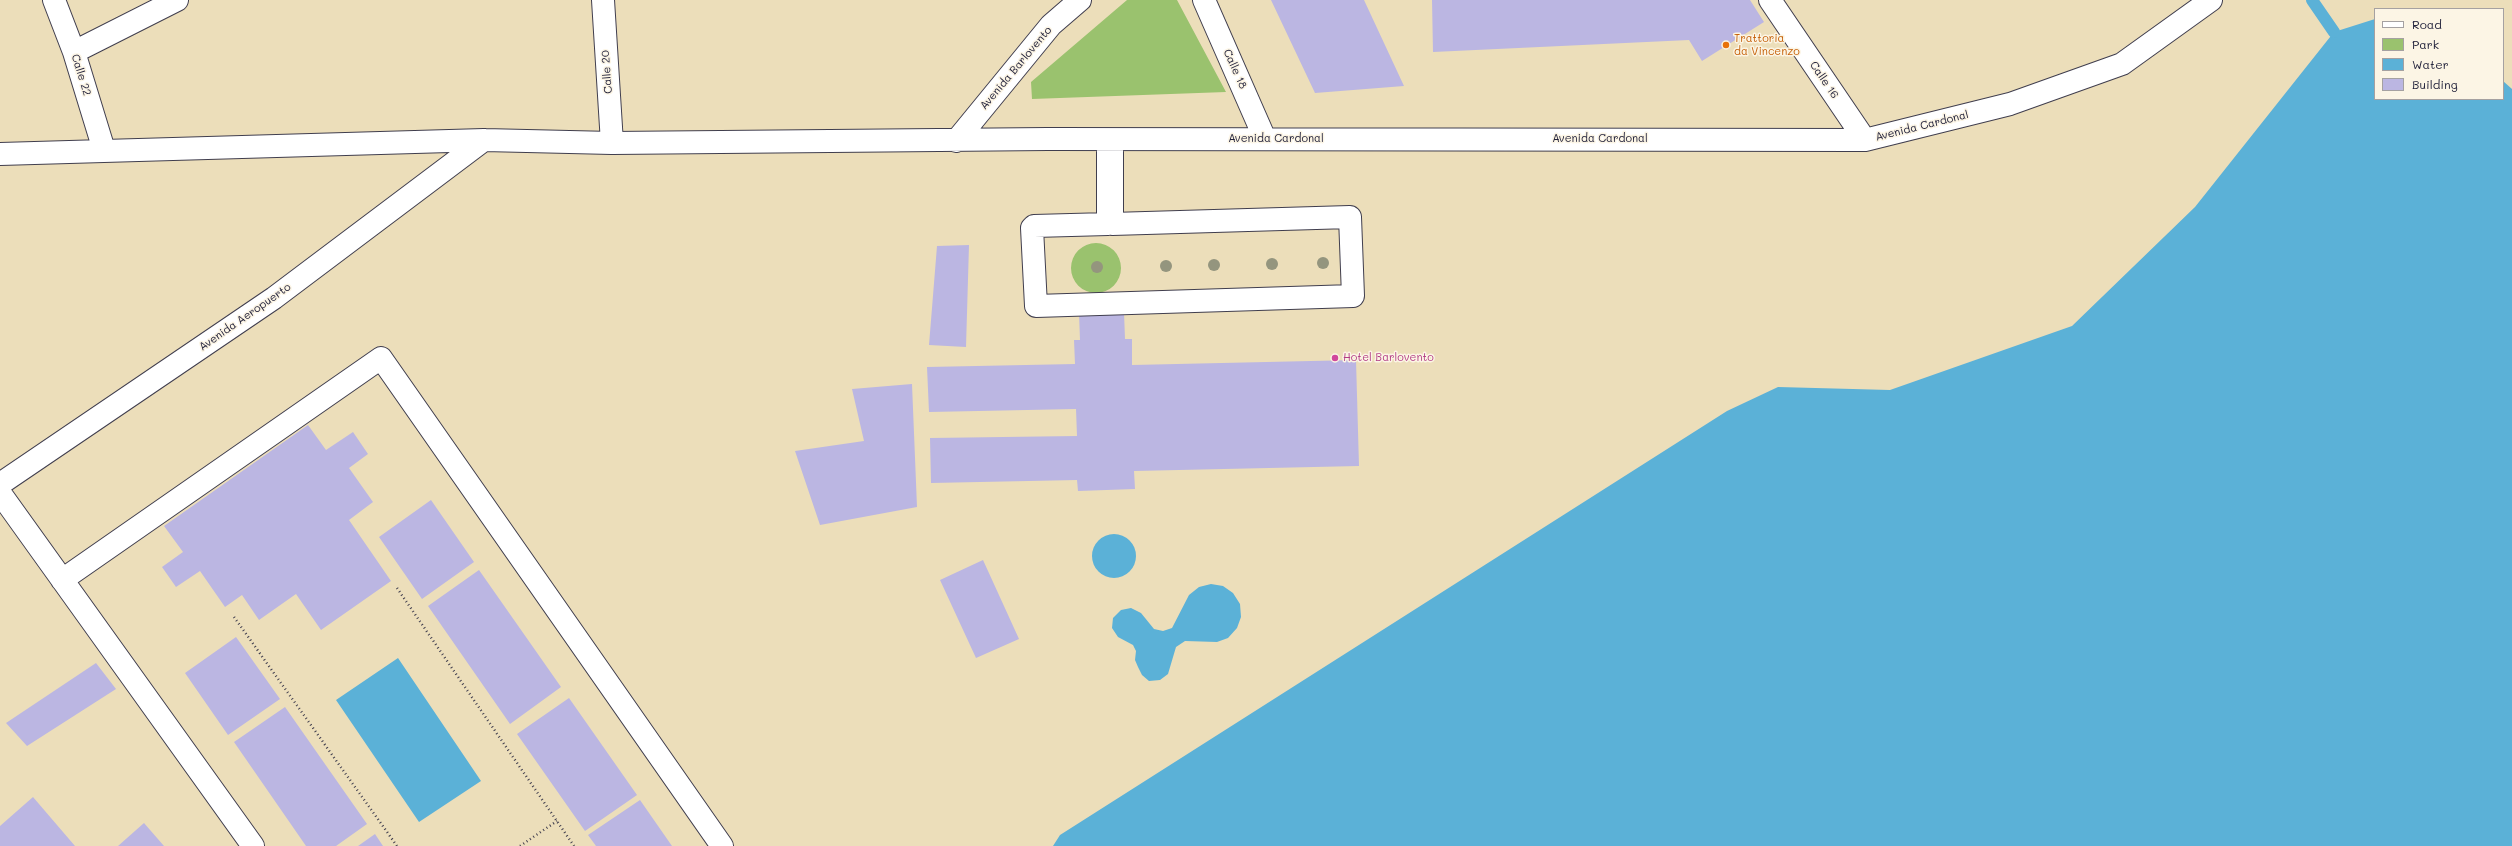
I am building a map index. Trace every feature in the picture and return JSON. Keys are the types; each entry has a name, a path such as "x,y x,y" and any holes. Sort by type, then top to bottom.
{"street":[{"name":"Calle 22","path":"54,0 74,52 104,150"},
{"path":"74,52 177,0"},
{"name":"Calle 20","path":"603,0 612,143"},
{"name":"Avenida Barlovento","path":"956,141 1051,25 1080,0"},
{"name":"Calle 18","path":"1204,0 1265,139"},
{"name":"Calle 16","path":"1770,0 1865,140"},
{"name":"Avenida Cardonal","path":"0,154 484,140 612,143 1265,139 1865,140 2010,104 2122,64 2211,0"},
{"name":"Avenida Aeropuerto","path":"0,484 274,298 484,140"},
{"path":"1110,140 1112,224 1350,217 1353,296 1036,306 1032,228 1034,226 1108,224 1110,140"},
{"path":"62,580 381,358 722,846"},
{"path":"0,493 253,846"}],"path":[{"path":"397,588 574,846"},
{"path":"234,617 397,846"},
{"path":"520,846 557,821"}],"green space":[{"path":"1127,0 1177,0 1226,92 1032,99 1031,82"},
{"path":"1091,243 1101,243 1114,250 1121,263 1121,273 1114,286 1101,293 1091,293 1082,289 1075,282 1071,273 1071,263 1075,254 1082,247"}],"water":[{"path":"2374,19 2374,100 2504,100 2504,82 2512,89 2512,846 1053,846 1060,835 1727,411 1778,387 1890,390 2072,326 2195,207 2334,32"},
{"path":"1114,534 1126,538 1132,544 1136,556 1132,568 1126,574 1114,578 1102,574 1096,568 1092,556 1096,544 1102,538"},
{"path":"1211,584 1223,586 1233,593 1240,604 1241,617 1237,628 1228,638 1217,642 1185,641 1176,647 1168,674 1160,680 1149,681 1142,675 1138,667 1135,660 1136,651 1133,645 1118,637 1112,628 1113,618 1121,610 1131,608 1141,613 1154,629 1163,631 1172,628 1189,595 1199,587"},
{"path":"398,658 481,781 419,822 336,700"}],"building":[{"path":"1271,0 1364,0 1404,86 1315,93"},
{"path":"1432,0 1750,0 1764,22 1702,61 1689,40 1433,52"},
{"path":"969,245 966,347 929,345 937,246"},
{"path":"1124,312 1125,339 1132,339 1132,365 1356,360 1359,466 1134,471 1135,489 1078,491 1077,480 931,483 930,438 1077,436 1076,409 929,412 927,367 1075,364 1074,340 1080,340 1079,313"},
{"path":"912,384 917,507 820,525 795,451 864,441 852,389"},
{"path":"308,425 326,450 353,432 368,454 349,468 373,502 349,520 391,581 321,630 296,594 259,620 242,595 225,607 200,571 176,587 162,567 183,552 164,526"},
{"path":"431,500 474,562 422,599 379,537"},
{"path":"983,560 1019,639 976,658 940,580"},
{"path":"479,570 561,687 510,724 428,606"},
{"path":"236,637 280,699 228,735 185,673"},
{"path":"96,663 116,689 27,746 6,723"},
{"path":"569,698 637,795 585,831 517,734"},
{"path":"285,707 367,824 336,846 306,846 234,742"},
{"path":"33,797 75,846 0,846 0,826"},
{"path":"640,800 672,846 596,846 588,835"},
{"path":"144,823 164,846 118,846"},
{"path":"375,834 383,846 358,846"}],"waterway":[{"path":"2312,0 2334,32"}],"place":[{"name":"Trattoria da Vincenzo","path":"1726,45"},
{"name":"Hotel Barlovento","path":"1335,358"}]}
